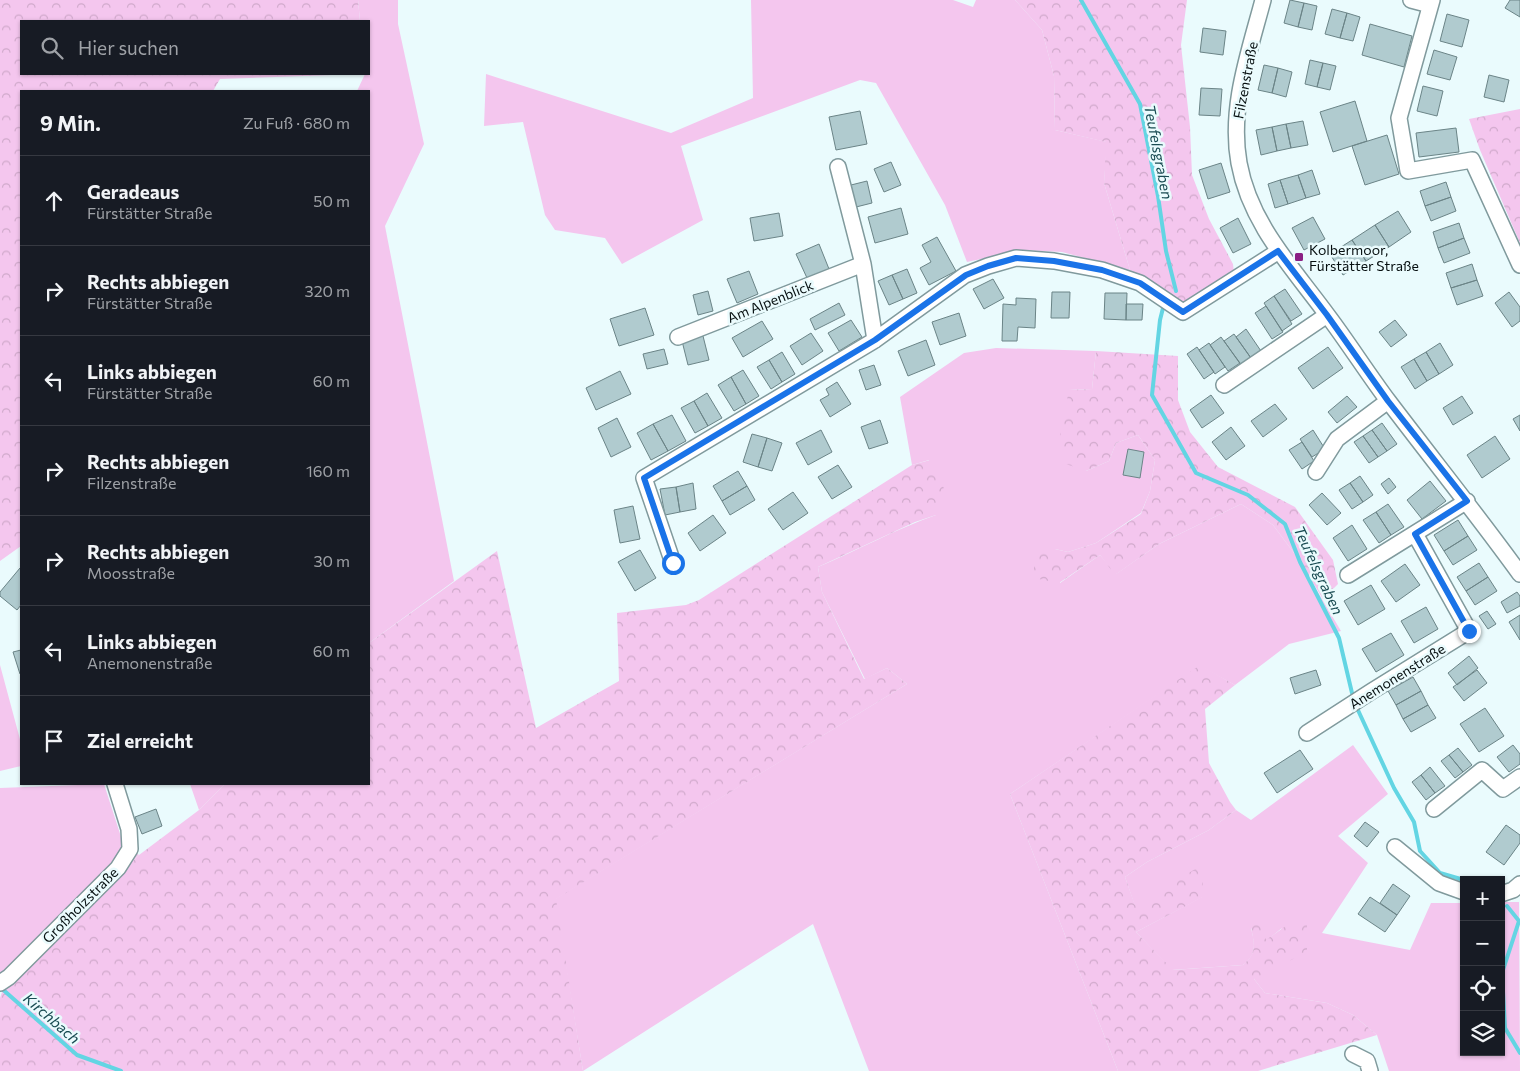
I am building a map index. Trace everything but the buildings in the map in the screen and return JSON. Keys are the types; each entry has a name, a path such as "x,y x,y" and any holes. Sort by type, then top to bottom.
{"street":[{"name":"Filzenstraße","path":"1263,0 1243,76 1236,120 1236,144 1239,164 1257,217 1268,238 1327,315 1388,401 1467,501 1520,574"},
{"path":"1411,0 1431,3 1399,118 1408,171 1472,160 1520,264"},
{"path":"838,167 863,264 875,340"},
{"path":"673,563 644,478 875,340 966,275 1016,258 1054,261 1102,270 1140,283 1183,312 1278,251"},
{"name":"Am Alpenblick","path":"678,337 863,264"},
{"path":"1224,385 1327,315"},
{"path":"1316,472 1338,439 1388,401"},
{"path":"1348,575 1467,501"},
{"name":"Anemonenstraße","path":"1307,733 1469,631 1415,534"},
{"path":"1434,809 1482,770 1503,789 1520,777"},
{"name":"Großholzstraße","path":"4,980 118,868 130,849 129,829 115,785"},
{"path":"1395,847 1439,883 1460,891"},
{"path":"1505,893 1513,890 1520,884"},
{"path":"1352,1054 1367,1062 1370,1071"}],"green space":[{"path":"0,0 358,0 360,20 20,20 20,75 333,75 220,79 214,90 20,90 20,547 0,561"},
{"path":"358,0 398,0 398,24 424,144 385,226 454,581 370,642 370,90 357,90 365,75 370,75 370,20 360,20"},
{"path":"751,0 953,0 973,7 976,0 1015,0 1042,30 1054,76 1055,130 1107,142 1104,183 1130,270 1062,252 1023,250 967,262 945,205 876,83 860,80 681,146 703,220 622,264 605,238 555,230 545,215 523,122 484,126 486,74 671,133 753,98"},
{"path":"1015,0 1187,0 1181,45 1190,127 1192,175 1209,219 1233,264 1234,273 1184,306 1130,270 1104,183 1106,142 1055,130 1054,76 1042,30"},
{"path":"1520,109 1520,243 1480,150 1469,119"},
{"path":"996,348 1096,351 1092,389 1069,390 1086,471 1109,461 1116,443 1138,435 1155,460 1150,491 1141,513 1096,543 1068,552 1055,549 1060,583 1100,555 1116,574 1159,544 1241,504 1273,525 1297,557 1341,631 1289,644 1235,685 1200,666 1010,794 1118,1071 869,1071 813,924 583,1071 555,899 907,684 887,668 865,679 822,592 818,567 936,515 929,460 912,465 900,397 964,353"},
{"path":"1096,351 1178,356 1178,400 1190,432 1218,467 1295,507 1333,560 1338,584 1323,599 1297,557 1273,525 1241,504 1159,544 1115,575 1100,555 1059,583 1034,578 1034,554 1055,549 1068,552 1096,543 1141,514 1150,491 1155,460 1138,435 1116,443 1109,461 1086,471 1066,464 1060,434 1069,390 1092,389"},
{"path":"930,460 936,463 944,489 936,515 915,522 818,567 822,592 864,679 887,668 907,684 556,899 583,1071 0,1071 0,998 2,992 139,855 199,810 224,785 370,785 370,642 497,551 536,728 619,681 617,613 686,605 699,600 912,465"},
{"path":"0,665 20,739 20,766 0,771"},
{"path":"1200,665 1235,685 1205,709 1209,763 1236,810 1209,830 1147,862 1125,877 1135,905 1202,865 1203,897 1136,932 1173,970 1243,965 1249,959 1254,948 1251,919 1260,921 1266,940 1294,920 1307,924 1307,952 1254,979 1265,993 1327,1003 1353,1015 1377,1035 1258,1071 1118,1071 1010,794"},
{"path":"1353,745 1388,794 1338,836 1368,863 1322,933 1410,950 1431,903 1460,903 1460,1056 1505,1056 1505,902 1519,902 1520,1071 1389,1071 1377,1035 1353,1015 1327,1003 1265,993 1254,979 1282,928 1266,941 1251,928 1253,953 1243,965 1172,970 1136,932 1202,897 1202,866 1135,906 1125,877 1147,862 1209,830 1236,810 1251,820"},
{"path":"104,785 123,843 139,855 2,992 0,988 0,788"},
{"path":"190,785 224,785 199,810"}],"waterway":[{"name":"Teufelsgraben","path":"1081,0 1140,104 1158,196 1166,251 1176,291"},
{"name":"Teufelsgraben","path":"1163,308 1152,395 1196,473 1248,495 1285,524 1300,562 1339,638 1352,693"},
{"name":"Teufelsgraben","path":"1357,708 1394,788 1414,822 1420,851 1440,873 1460,879"},
{"name":"Teufelsgraben","path":"1507,906 1519,921 1502,973 1505,1028 1520,1053"},
{"name":"Kirchbach","path":"0,987 77,1055 121,1071"}],"place":[{"name":"Kolbermoor, Fürstätter Straße","path":"1299,257"}],"route":[{"path":"673,563 644,478 875,340 966,275 1016,258 1054,261 1102,270 1140,283 1183,312 1278,251 1327,315 1388,401 1467,501 1415,534 1469,631"}]}
